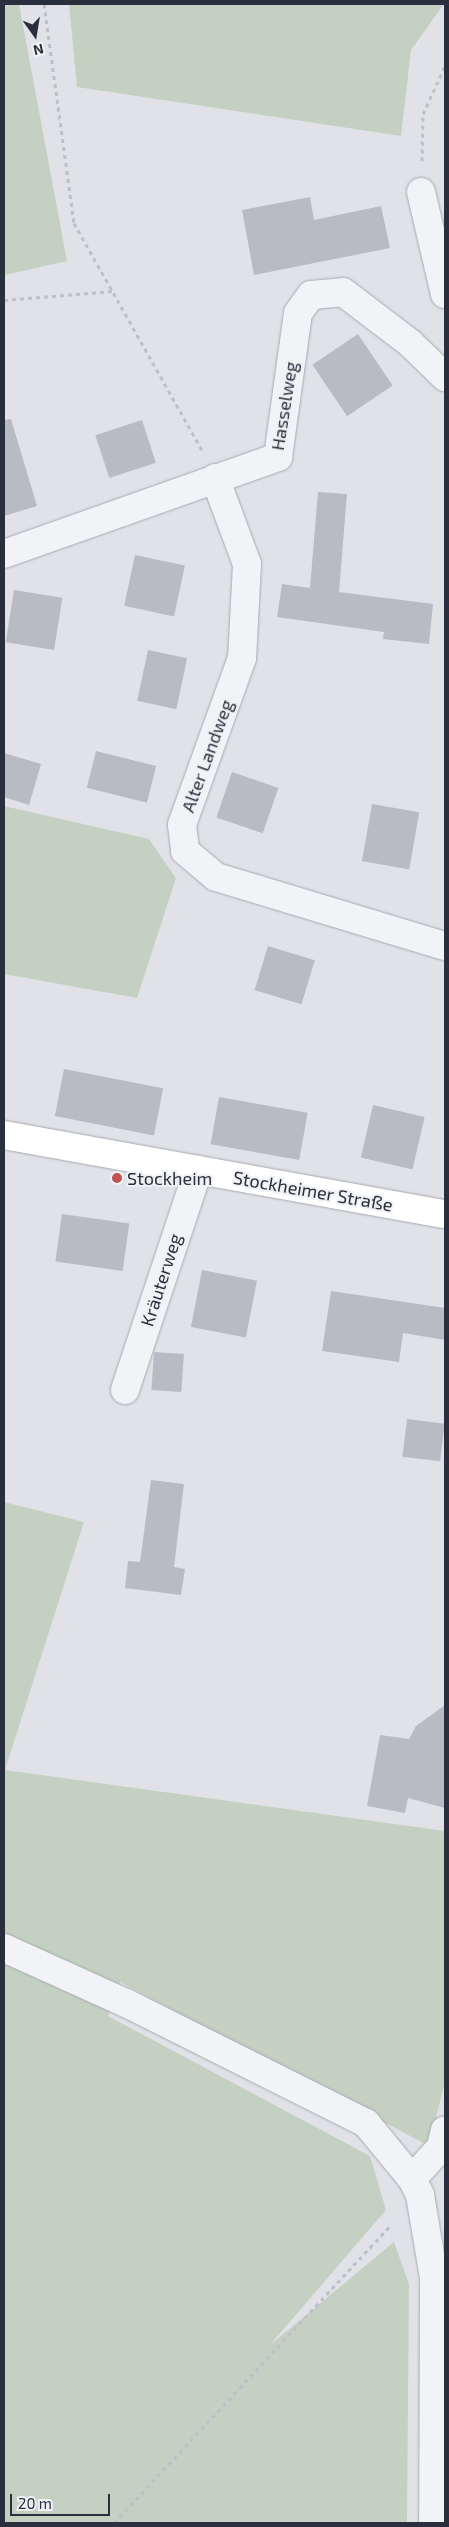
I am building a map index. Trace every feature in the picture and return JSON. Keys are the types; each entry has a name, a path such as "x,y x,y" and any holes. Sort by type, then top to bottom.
{"street":[{"path":"421,192 445,294"},
{"name":"Hasselweg","path":"4,554 278,457 298,313 311,295 343,292 410,343 445,377"},
{"name":"Alter Landweg","path":"216,478 246,564 242,658 182,825 185,851 216,877 445,946"},
{"name":"Stockheimer Straße","path":"4,1135 445,1214"},
{"name":"Kräuterweg","path":"125,1390 198,1170"},
{"path":"4,1948 126,2003 366,2123 416,2187 434,2278 433,2523"},
{"path":"416,2187 441,2147 445,2130"}],"path":[{"path":"44,4 74,223 114,291 216,478"},
{"path":"421,192 423,114 445,66"},
{"path":"4,300 114,291"},
{"path":"114,2523 416,2187"}],"green space":[{"path":"4,4 19,4 67,261 4,275"},
{"path":"69,4 444,4 411,50 401,136 77,87"},
{"path":"4,806 149,839 176,878 137,998 4,974"},
{"path":"4,1502 84,1522 5,1770 445,1831 445,2081 429,2146 120,1982 108,2016 370,2156 386,2210 270,2345 394,2242 409,2284 407,2523 4,2523 4,1949 13,1938 4,1933"}],"building":[{"path":"310,197 314,220 381,206 390,248 254,275 242,210"},
{"path":"358,334 393,385 347,416 312,365"},
{"path":"11,419 37,506 4,516 4,420"},
{"path":"142,420 156,463 109,478 95,435"},
{"path":"318,492 347,494 339,592 433,604 429,644 383,639 384,632 277,617 282,584 310,588"},
{"path":"135,555 185,566 174,616 124,606"},
{"path":"14,590 62,598 54,650 6,642"},
{"path":"148,650 187,658 176,709 137,701"},
{"path":"96,751 156,766 147,803 87,788"},
{"path":"4,753 41,764 29,805 4,797"},
{"path":"232,772 278,788 263,833 216,817"},
{"path":"372,804 419,812 409,869 362,861"},
{"path":"268,946 315,960 301,1004 255,990"},
{"path":"64,1069 163,1088 154,1135 55,1116"},
{"path":"219,1097 308,1113 299,1160 211,1144"},
{"path":"373,1105 425,1117 412,1170 361,1158"},
{"path":"62,1214 129,1223 123,1271 55,1262"},
{"path":"202,1270 257,1281 246,1338 191,1327"},
{"path":"331,1291 445,1308 445,1340 403,1333 399,1362 322,1351"},
{"path":"154,1352 184,1354 181,1392 151,1390"},
{"path":"407,1419 445,1424 440,1461 402,1457"},
{"path":"151,1480 184,1484 174,1567 185,1569 181,1595 125,1588 128,1561 140,1562"},
{"path":"445,1705 445,1808 408,1798 405,1813 367,1806 380,1735 409,1739 416,1726"}],"place":[{"name":"Stockheim","path":"117,1178"}]}
